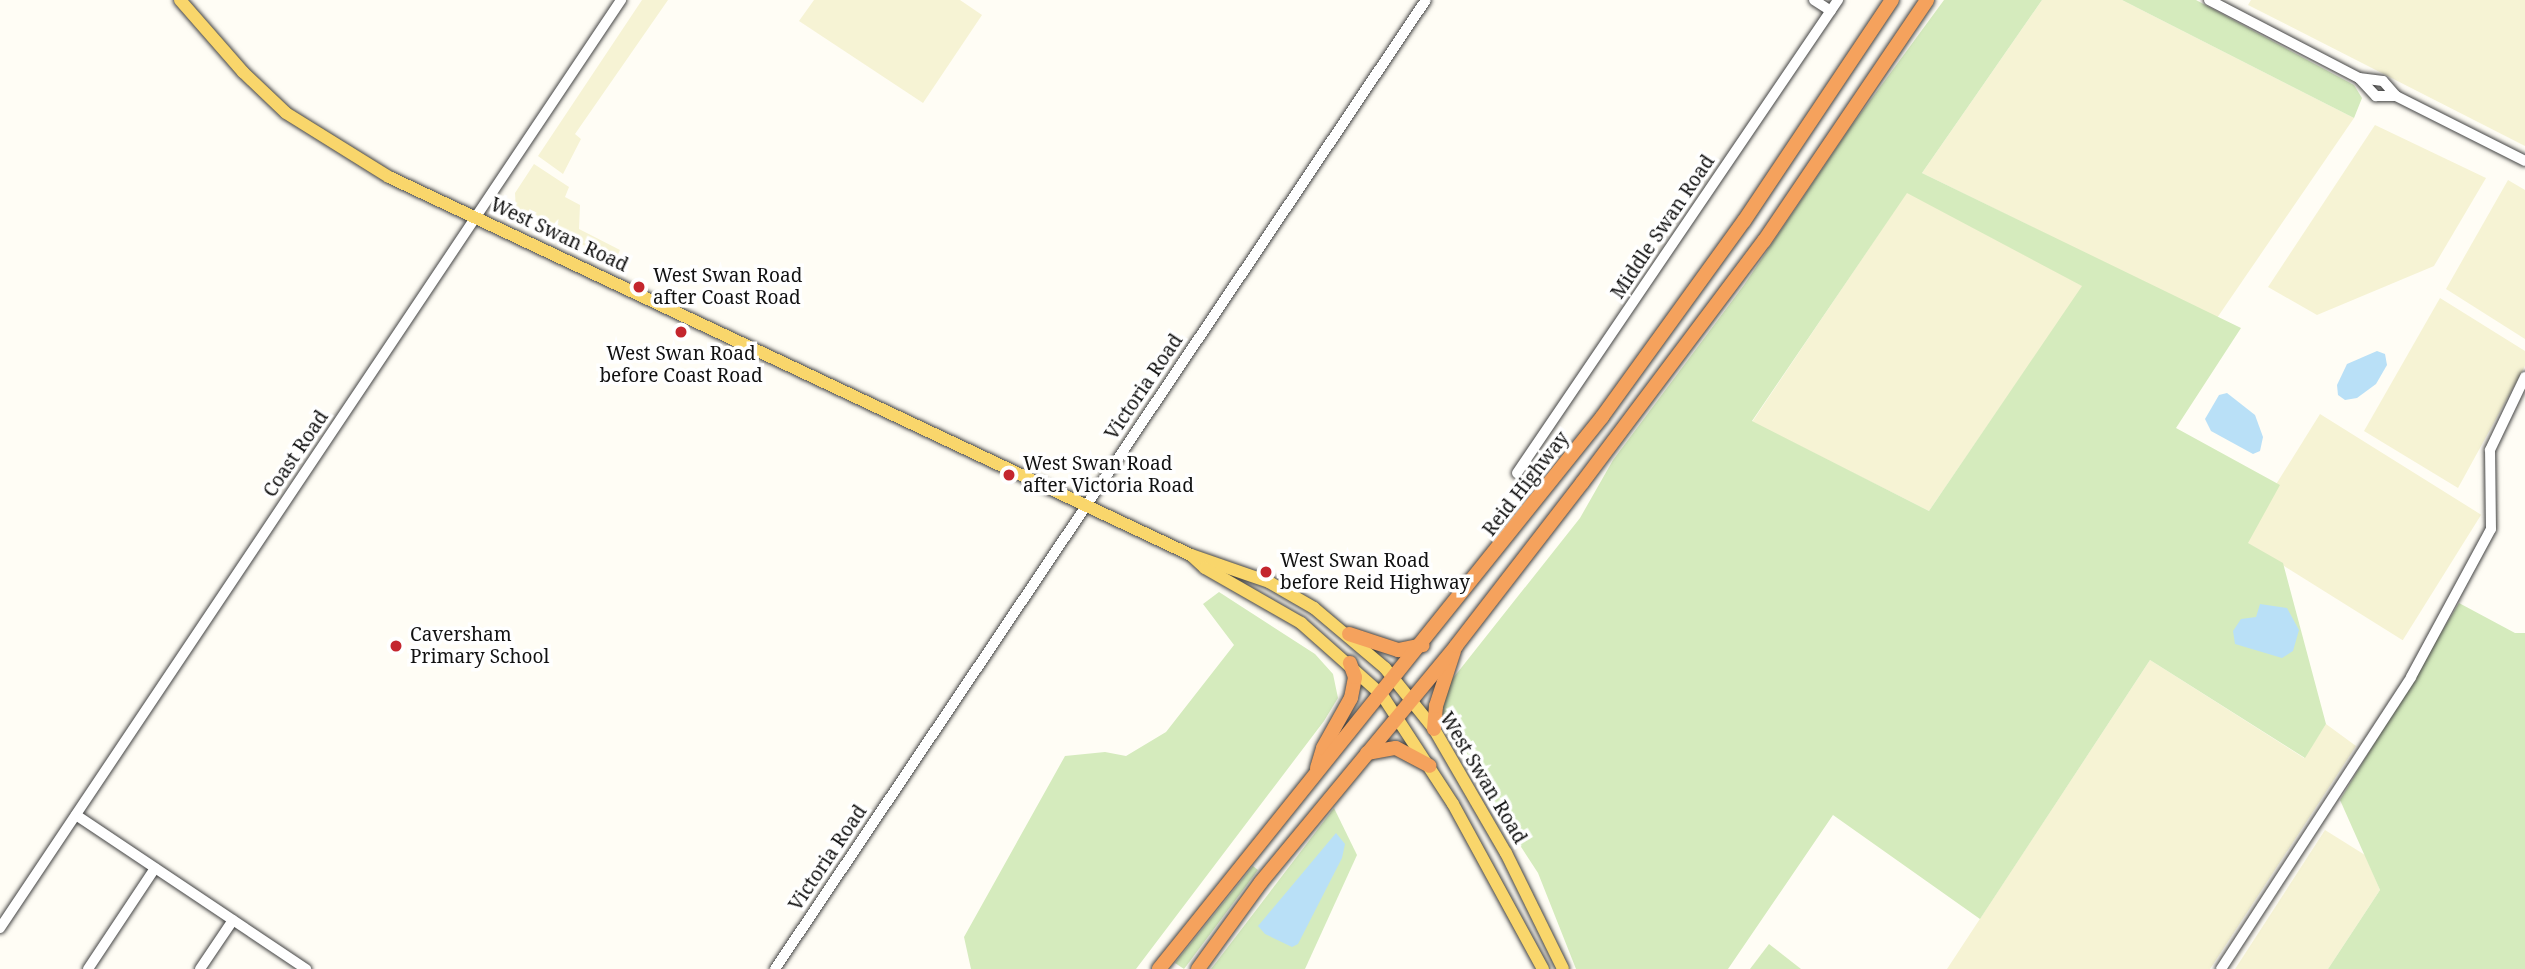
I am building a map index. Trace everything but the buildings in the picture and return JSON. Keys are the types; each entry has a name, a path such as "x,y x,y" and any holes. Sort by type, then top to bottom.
{"highway":[{"name":"Reid Highway","path":"1159,969 1315,773 1423,645 1602,417 1744,221 1892,0"},
{"path":"1198,969 1261,882 1455,646 1764,241 1927,0"},
{"path":"1349,634 1398,650 1423,645"},
{"path":"1434,729 1436,706 1455,646"},
{"path":"1315,773 1323,748 1351,698 1354,677 1350,663"},
{"path":"1366,753 1396,748 1430,766"}],"main road":[{"name":"West Swan Road","path":"180,0 243,72 286,113 361,161 476,218 1086,503 1191,555 1269,582 1349,634 1394,679 1434,729 1506,853 1563,969"},
{"name":"West Swan Road","path":"1191,555 1205,568 1301,623 1350,663 1382,695 1430,766 1543,969"}],"street":[{"name":"Coast Road","path":"1,926 621,0"},
{"name":"Victoria Road","path":"775,969 1426,0"},
{"path":"1814,0 1830,11"},
{"name":"Middle Swan Road","path":"1517,474 1838,0"},
{"path":"2209,0 2359,78 2376,96 2396,96"},
{"path":"2359,78 2383,81 2396,96 2525,162"},
{"path":"2221,969 2411,677 2491,529 2490,450 2525,377"},
{"path":"76,815 306,969"},
{"path":"88,969 155,868"},
{"path":"200,969 233,920"}],"shaded area":[{"path":"642,0 668,0 575,134 581,139 563,174 538,156"},
{"path":"814,0 960,0 982,15 923,103 799,21"},
{"path":"2042,0 2122,0 2354,118 2217,318 1922,173"},
{"path":"2251,0 2525,0 2525,146 2248,5"},
{"path":"2375,125 2486,178 2434,266 2317,315 2268,287"},
{"path":"534,164 569,187 565,197 580,205 579,229 620,250 615,261 516,211 515,193"},
{"path":"2508,180 2525,190 2525,339 2446,289"},
{"path":"1907,192 2083,286 1929,511 1752,422"},
{"path":"2440,298 2525,351 2525,366 2458,488 2364,431"},
{"path":"2320,414 2481,515 2403,640 2242,540"},
{"path":"2150,660 2304,758 2326,724 2356,746 2210,969 1947,969"},
{"path":"2325,830 2365,855 2380,890 2328,969 2235,969"}],"green space":[{"path":"1944,0 2042,0 1922,173 2241,328 2176,428 2280,485 2248,543 2283,563 2326,724 2305,758 2150,660 1980,919 1833,815 1728,969 1576,969 1538,873 1443,727 1440,715 1450,682 1580,518 1613,460 1744,285 1850,128","holes":["1907,193 2082,286 1929,511 1752,421"]},
{"path":"2122,0 2196,0 2354,85 2362,98 2354,118"},
{"path":"1219,592 1315,654 1333,674 1338,698 1324,721 1136,969 971,969 964,937 1065,756 1105,752 1126,756 1166,732 1234,645 1203,604"},
{"path":"2459,603 2515,633 2525,633 2525,969 2328,969 2380,890 2340,800"},
{"path":"1334,808 1357,855 1305,969 1211,969"},
{"path":"1253,866 1258,870 1184,969 1175,963"},
{"path":"1769,944 1801,969 1750,969"}],"water":[{"path":"2377,351 2385,354 2387,365 2376,384 2357,398 2345,400 2338,395 2337,385 2347,364"},
{"path":"2227,393 2255,415 2263,437 2260,451 2253,454 2211,431 2205,419 2219,395"},
{"path":"2260,604 2287,608 2299,630 2293,651 2282,658 2235,644 2233,631 2241,619 2256,617"},
{"path":"1336,833 1345,844 1342,858 1298,944 1292,947 1265,934 1258,926"}],"place":[{"name":"West Swan Road after Coast Road","path":"639,287"},
{"name":"West Swan Road before Coast Road","path":"681,332"},
{"name":"West Swan Road after Victoria Road","path":"1009,475"},
{"name":"West Swan Road before Reid Highway","path":"1266,572"},
{"name":"Caversham Primary School","path":"396,646"}]}
